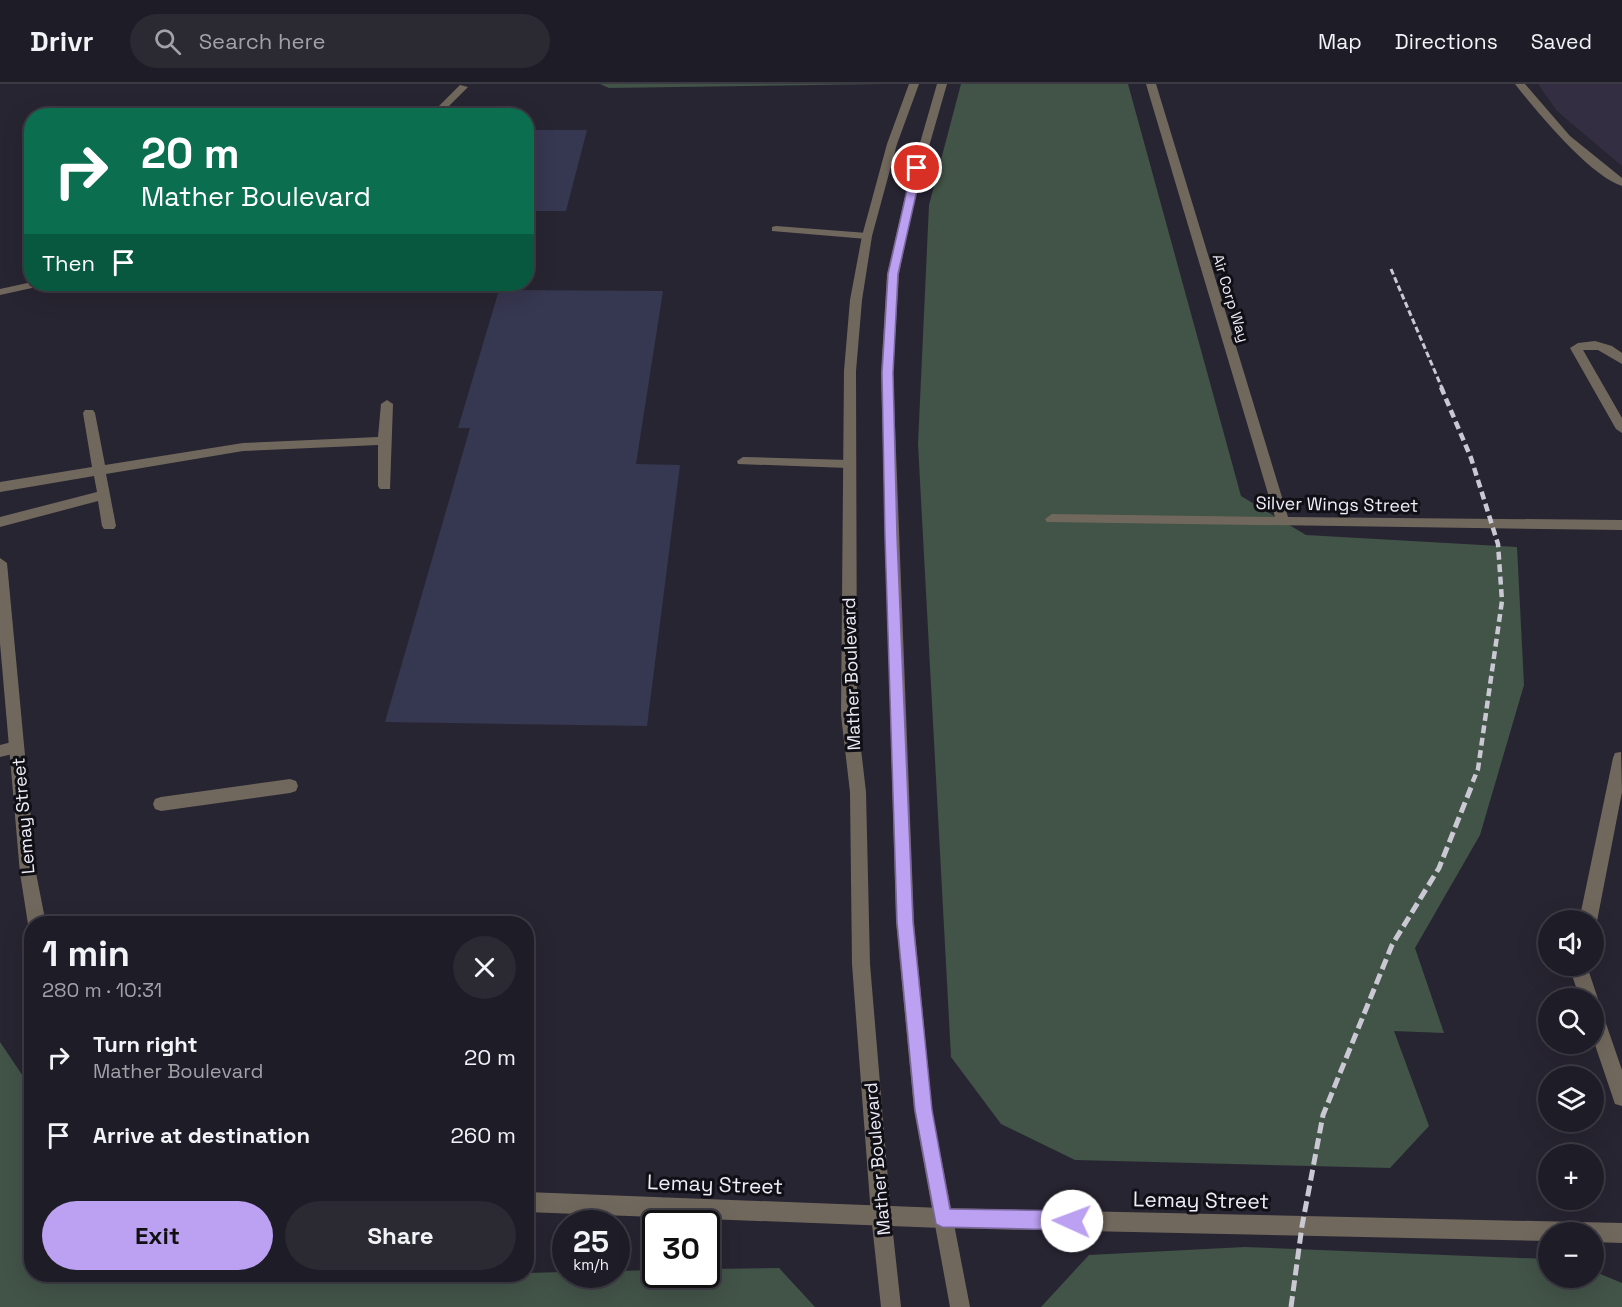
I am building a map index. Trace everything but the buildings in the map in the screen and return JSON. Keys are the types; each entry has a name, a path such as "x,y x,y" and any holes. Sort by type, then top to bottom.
{"street":[{"name":"Mather Boulevard","path":"891,1307 881,1215 861,964 858,792 849,715 848,464 850,371 855,312 867,236 892,144 914,84"},
{"path":"942,84 912,188 893,274 887,373 905,922 923,1110 960,1307"},
{"name":"Air Corp Way","path":"1151,84 1283,521"},
{"path":"1520,84 1556,129 1581,153 1622,183"},
{"path":"441,108 463,87"},
{"path":"776,229 867,236"},
{"path":"0,292 24,287"},
{"path":"1622,360 1616,353 1603,347 1585,345 1576,348 1622,429"},
{"path":"385,486 384,441 387,404"},
{"path":"89,413 109,526"},
{"path":"0,487 243,447 384,441"},
{"path":"743,461 848,464"},
{"path":"0,522 104,495"},
{"name":"Silver Wings Street","path":"1052,519 1622,525"},
{"name":"Lemay Street","path":"0,563 28,873 36,916"},
{"path":"0,750 16,747"},
{"path":"1590,910 1621,758"},
{"path":"161,804 290,786"},
{"path":"1604,1044 1622,1097"},
{"name":"Lemay Street","path":"534,1202 942,1218 1622,1233"}],"shaded area":[{"path":"1538,84 1622,84 1622,166 1557,111"}],"green space":[{"path":"600,84 881,84 609,88"},
{"path":"961,84 1128,84 1241,496 1306,535 1517,547 1524,685 1480,835 1415,948 1444,1033 1394,1031 1429,1126 1390,1168 1075,1160 1001,1124 951,1057 918,444 929,205"},
{"path":"0,1042 24,1078 24,1282 534,1282 534,1273 552,1272 552,1288 630,1288 630,1271 642,1270 642,1288 720,1288 720,1269 779,1268 815,1307 0,1307"},
{"path":"1245,1247 1538,1259 1538,1288 1604,1288 1604,1276 1622,1283 1622,1307 1041,1307 1089,1255"}],"railway":[{"path":"1391,269 1442,388"},
{"path":"1441,387 1471,458 1498,544 1502,601 1478,769 1471,786"},
{"path":"1291,1307 1302,1226 1323,1115 1392,945 1439,868 1472,785"}],"route":[{"path":"917,168 893,274 887,373 905,922 923,1110 942,1218 1072,1221"}]}
